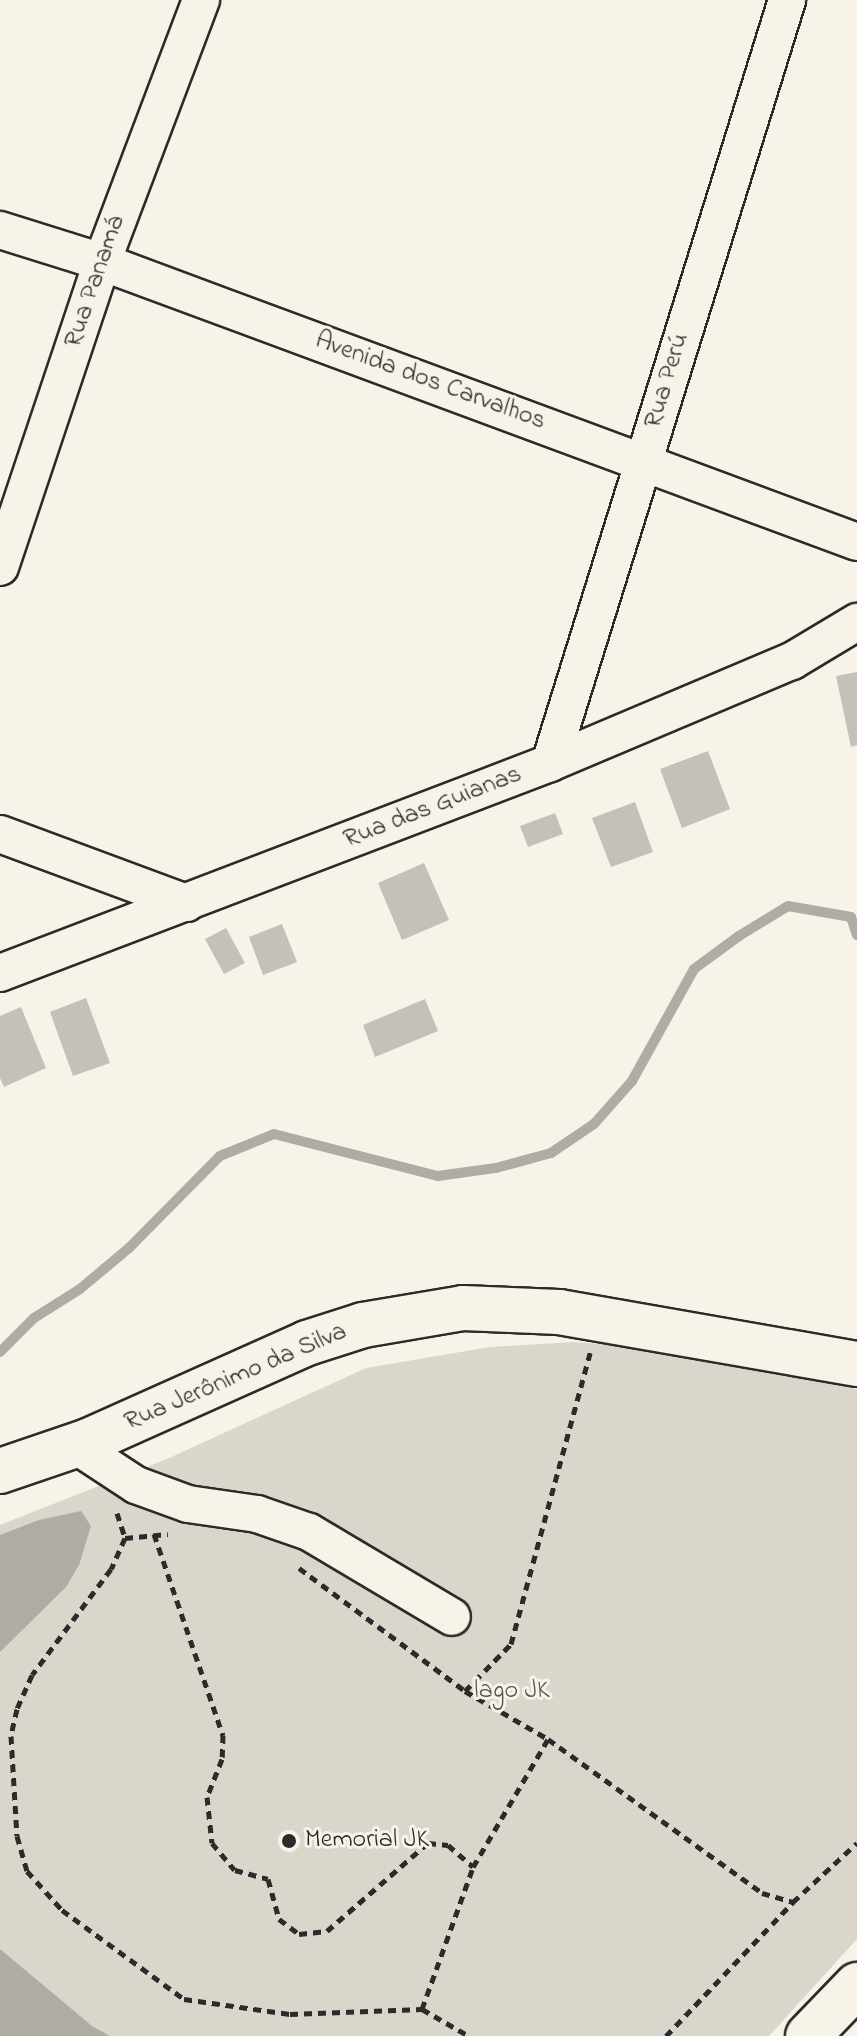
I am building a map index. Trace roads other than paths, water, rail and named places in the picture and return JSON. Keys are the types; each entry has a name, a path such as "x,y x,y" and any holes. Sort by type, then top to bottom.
{"main road":[{"name":"Rua Jerônimo da Silva","path":"0,1471 75,1445 307,1343 363,1325 463,1308 559,1312 857,1364"},
{"path":"808,2036 857,1985"}],"street":[{"name":"Rua Panamá","path":"0,567 102,262 201,0"},
{"name":"Rua Perú","path":"550,763 787,0"},
{"name":"Avenida dos Carvalhos","path":"0,230 102,262 643,460 857,542"},
{"name":"Rua das Guianas","path":"0,973 550,763 792,661 857,622"},
{"path":"0,834 187,903"},
{"path":"75,1445 136,1485 188,1504 257,1514 309,1532 452,1617"}],"waterway":[{"path":"0,1352 34,1318 80,1289 129,1248 220,1156 274,1134 438,1176 496,1168 551,1153 594,1124 632,1081 694,969 739,936 788,906 851,917 857,935"}],"place":[{"name":"Memorial JK","path":"289,1841"}],"park label":[{"name":"lago JK","path":"512,1692"}]}
